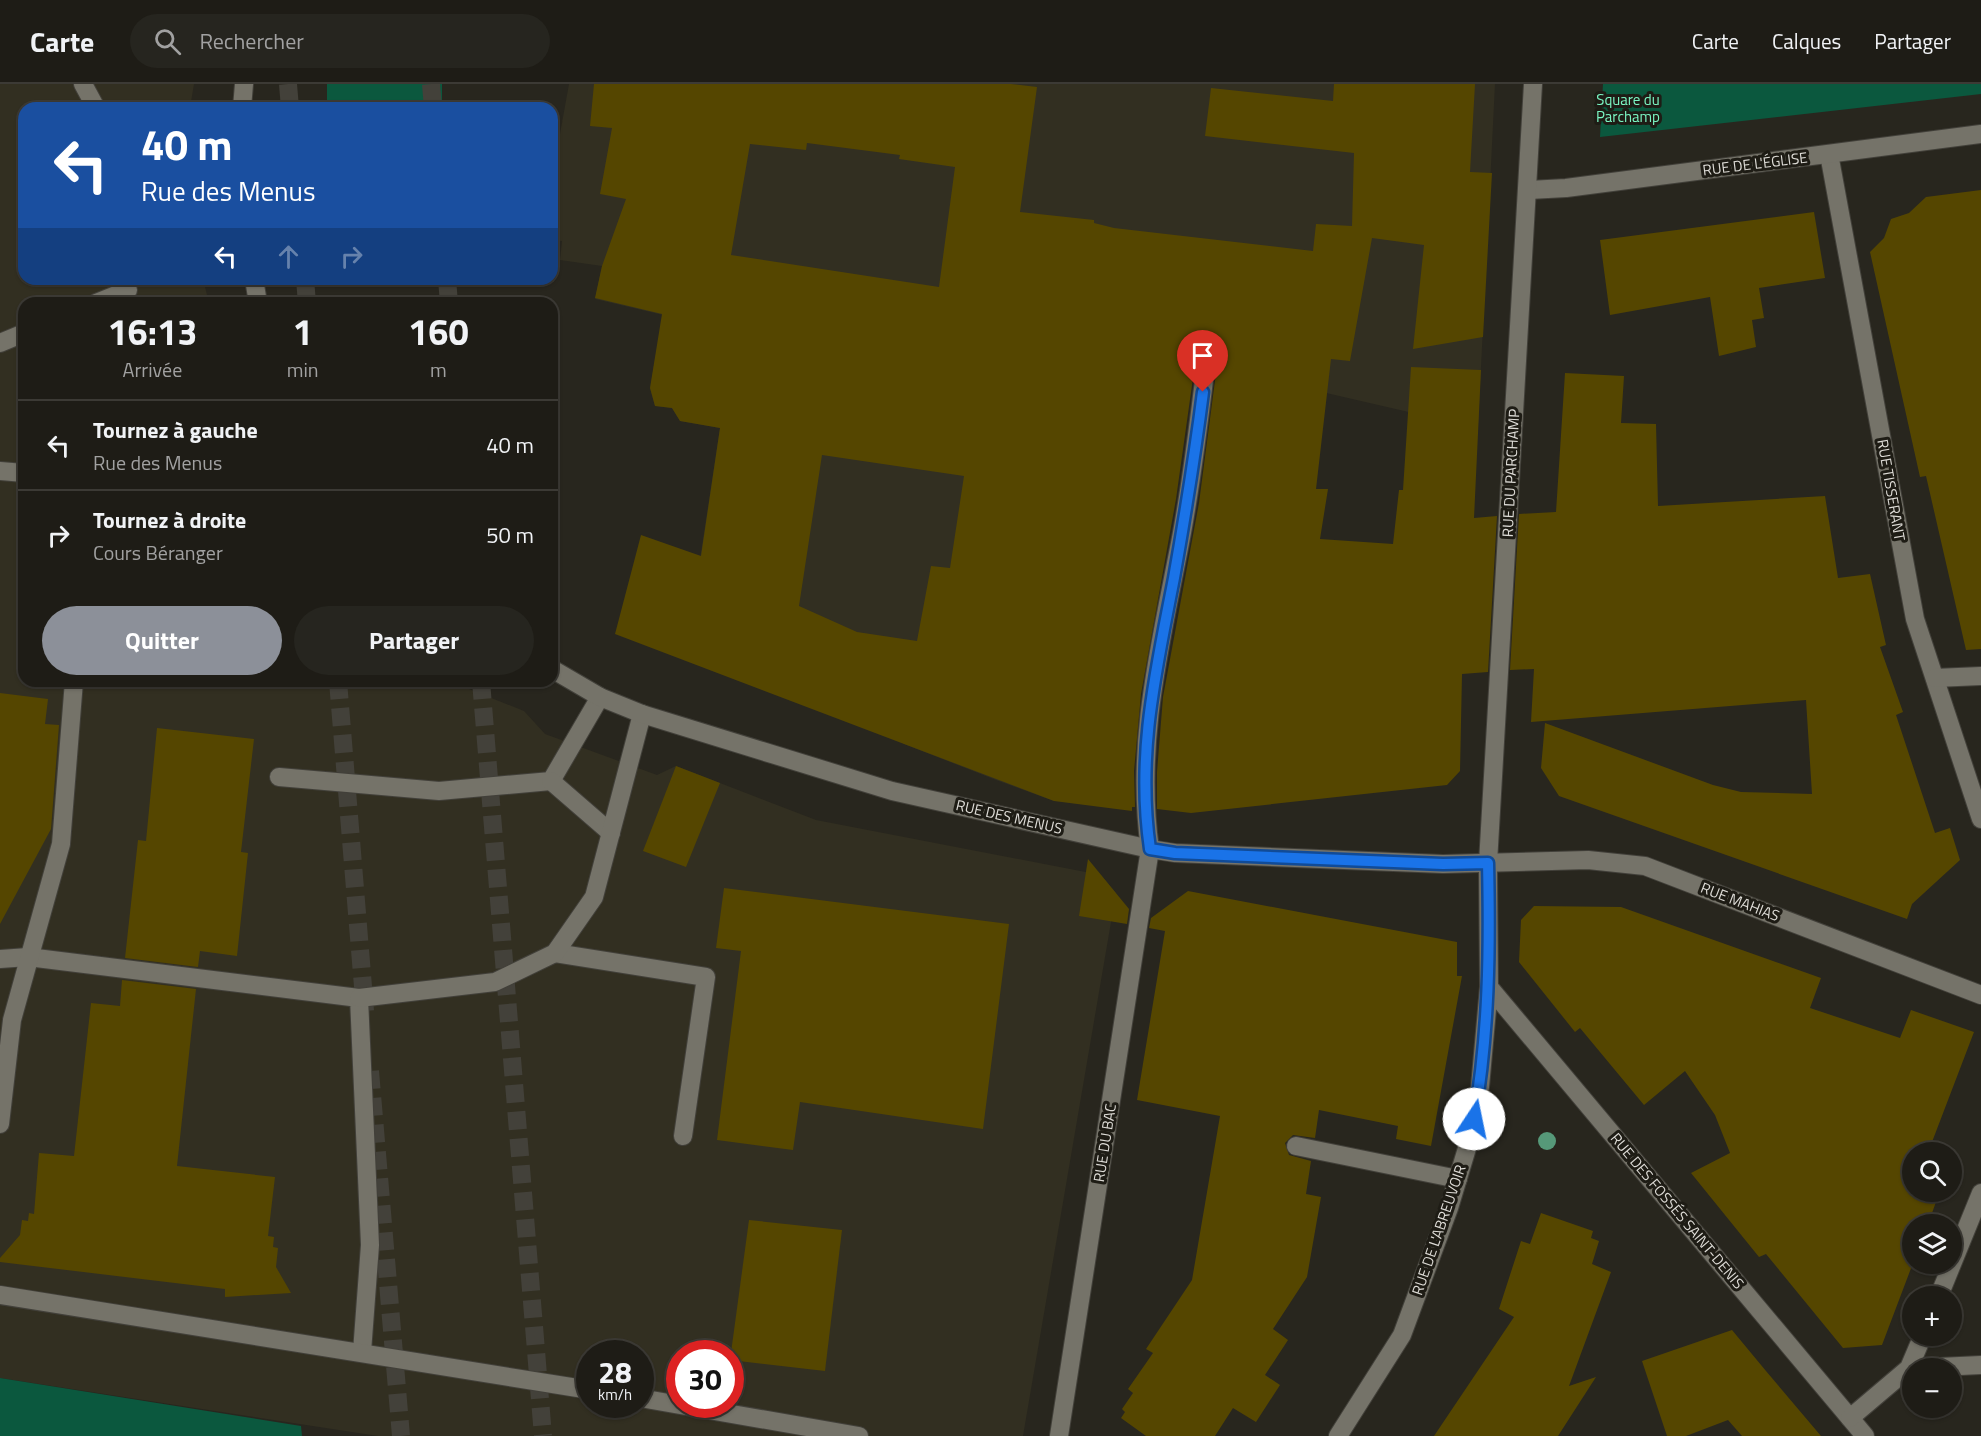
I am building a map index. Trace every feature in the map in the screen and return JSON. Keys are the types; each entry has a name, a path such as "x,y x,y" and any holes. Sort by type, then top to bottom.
{"street":[{"path":"83,84 93,102"},
{"path":"242,102 244,84"},
{"name":"RUE DU PARCHAMP","path":"1488,863 1529,190 1533,84"},
{"name":"RUE DE L'ÉGLISE","path":"1529,190 1566,188 1981,134"},
{"name":"RUE TISSERANT","path":"1829,154 1915,619 1981,819"},
{"path":"111,297 126,291"},
{"path":"0,343 18,336"},
{"name":"RUE DU BAC","path":"1059,1436 1150,849 1144,808 1148,714 1190,492 1205,372"},
{"path":"0,471 18,472"},
{"name":"RUE DES MENUS","path":"558,672 600,697 642,714 892,791 1150,849 1175,853 1443,864 1488,863"},
{"path":"1935,678 1981,676"},
{"path":"0,1124 12,1020 61,844 74,687"},
{"path":"551,781 600,697"},
{"path":"0,959 28,957 359,999 495,982 555,953 594,897 642,714"},
{"path":"279,777 439,791 551,781 611,833"},
{"name":"RUE MAHIAS","path":"1488,863 1588,860 1646,866 1981,995"},
{"name":"RUE DE L'ABREUVOIR","path":"1338,1436 1402,1335 1458,1179 1471,1135 1480,1087 1489,987 1488,863"},
{"path":"555,953 706,977 683,1136"},
{"name":"RUE DES FOSSÉS SAINT-DENIS","path":"1489,987 1865,1436"},
{"path":"359,999 370,1245 362,1352"},
{"path":"1296,1146 1458,1179"},
{"path":"1943,1286 1981,1192"},
{"path":"0,1295 576,1388"},
{"path":"1962,1366 1981,1365"},
{"path":"1850,1418 1902,1377"},
{"path":"654,1400 859,1436"}],"shaded area":[{"path":"0,84 194,84 191,102 18,102 18,285 204,285 208,297 18,297 18,687 470,687 469,689 524,711 545,734 657,775 676,766 816,820 1101,875 1116,893 1023,1436 378,1436 0,1378"},
{"path":"569,84 1495,84 1478,428 1248,375 1198,368 1137,364 1054,801 904,744 700,559 720,428 680,421 672,408 655,406 650,388 663,315 595,299 602,266 560,260 562,241 558,241 558,145"}],"green space":[{"path":"327,84 442,84 442,102 327,102"},
{"name":"Square du Parchamp","path":"1603,84 1981,84 1981,94 1600,137"},
{"path":"0,1378 301,1426 302,1436 0,1436"}],"building":[{"path":"594,84 1011,84 1037,87 1020,212 1094,220 1094,223 1114,228 1313,251 1316,224 1352,226 1354,153 1205,136 1211,88 1333,101 1334,84 1475,84 1470,172 1492,173 1483,337 1413,349 1424,245 1372,238 1350,361 1331,359 1316,489 1328,489 1320,539 1393,544 1399,490 1403,490 1411,367 1481,370 1474,518 1497,516 1488,672 1462,674 1460,771 1447,785 1191,813 1157,809 1157,772 1163,697 1199,503 1216,373 1215,367 1207,361 1200,362 1194,371 1176,499 1141,694 1134,771 1135,807 1132,807 1132,811 1054,801 615,634 641,535 701,556 720,428 680,421 672,408 655,406 650,388 662,314 595,298 602,266 626,199 600,194 612,128 590,126","holes":["807,143 900,155 899,159 955,167 939,287 731,255 750,144 806,150","822,455 964,476 950,568 931,566 917,641 857,632 799,606"]},
{"path":"1981,190 1981,649 1966,650 1926,476 1920,477 1870,252 1884,238 1891,219 1909,213 1926,197"},
{"path":"1814,212 1825,278 1759,288 1764,318 1752,320 1756,347 1719,356 1710,297 1610,315 1600,240"},
{"path":"1565,373 1624,376 1621,423 1656,424 1658,506 1825,496 1838,578 1870,574 1886,645 1880,647 1903,712 1896,715 1935,833 1950,828 1960,860 1912,904 1907,919 1559,796 1541,768 1545,723 1713,785 1741,792 1812,794 1806,700 1531,722 1534,669 1510,670 1519,514 1556,512"},
{"path":"0,693 48,699 45,724 59,725 51,829 0,924"},
{"path":"157,728 254,739 241,852 248,853 237,956 200,951 198,967 125,958 138,840 146,841"},
{"path":"676,766 720,783 686,867 643,851"},
{"path":"1088,859 1129,909 1127,924 1079,916"},
{"path":"724,888 1009,924 983,1129 800,1102 793,1150 717,1140 741,951 716,948"},
{"path":"1188,891 1457,942 1457,976 1462,976 1431,1146 1396,1139 1398,1126 1319,1110 1315,1138 1293,1135 1285,1143 1289,1155 1311,1161 1306,1194 1321,1197 1307,1277 1273,1329 1288,1340 1265,1375 1280,1385 1256,1422 1233,1408 1215,1436 1146,1436 1121,1418 1125,1412 1122,1409 1133,1393 1128,1389 1153,1353 1146,1349 1192,1280 1220,1116 1137,1100 1165,931 1149,928 1151,918"},
{"path":"1534,906 1621,907 1821,978 1810,1008 1900,1038 1911,1010 1974,1032 1932,1142 1902,1142 1902,1202 1936,1202 1932,1214 1902,1214 1902,1274 1909,1274 1904,1286 1902,1286 1902,1292 1882,1345 1843,1348 1766,1254 1759,1257 1691,1173 1730,1153 1715,1115 1685,1071 1644,1105 1580,1028 1575,1032 1519,962 1521,920"},
{"path":"122,980 196,989 177,1166 275,1177 268,1236 274,1237 273,1247 278,1248 276,1267 291,1293 225,1297 225,1289 0,1262 0,1258 20,1235 22,1220 28,1221 29,1213 34,1214 39,1153 74,1156 91,1003 120,1006"},
{"path":"1541,1213 1593,1231 1591,1238 1599,1241 1592,1264 1611,1272 1569,1386 1596,1377 1558,1436 1434,1436 1514,1317 1499,1309 1521,1241 1530,1244"},
{"path":"749,1220 842,1230 825,1371 744,1362 744,1340 733,1340"},
{"path":"1732,1330 1821,1436 1742,1436 1728,1420 1686,1436 1667,1436 1642,1361"}],"tunnel":[{"path":"288,84 290,102"},
{"path":"431,84 432,102"},
{"path":"306,285 306,297"},
{"path":"448,285 448,297"},
{"path":"338,687 365,1011"},
{"path":"481,687 543,1436"},
{"path":"370,1071 401,1436"}],"route":[{"path":"1203,392 1190,492 1148,714 1144,808 1150,849 1175,853 1443,864 1488,863 1489,987 1480,1087 1474,1119"}]}
